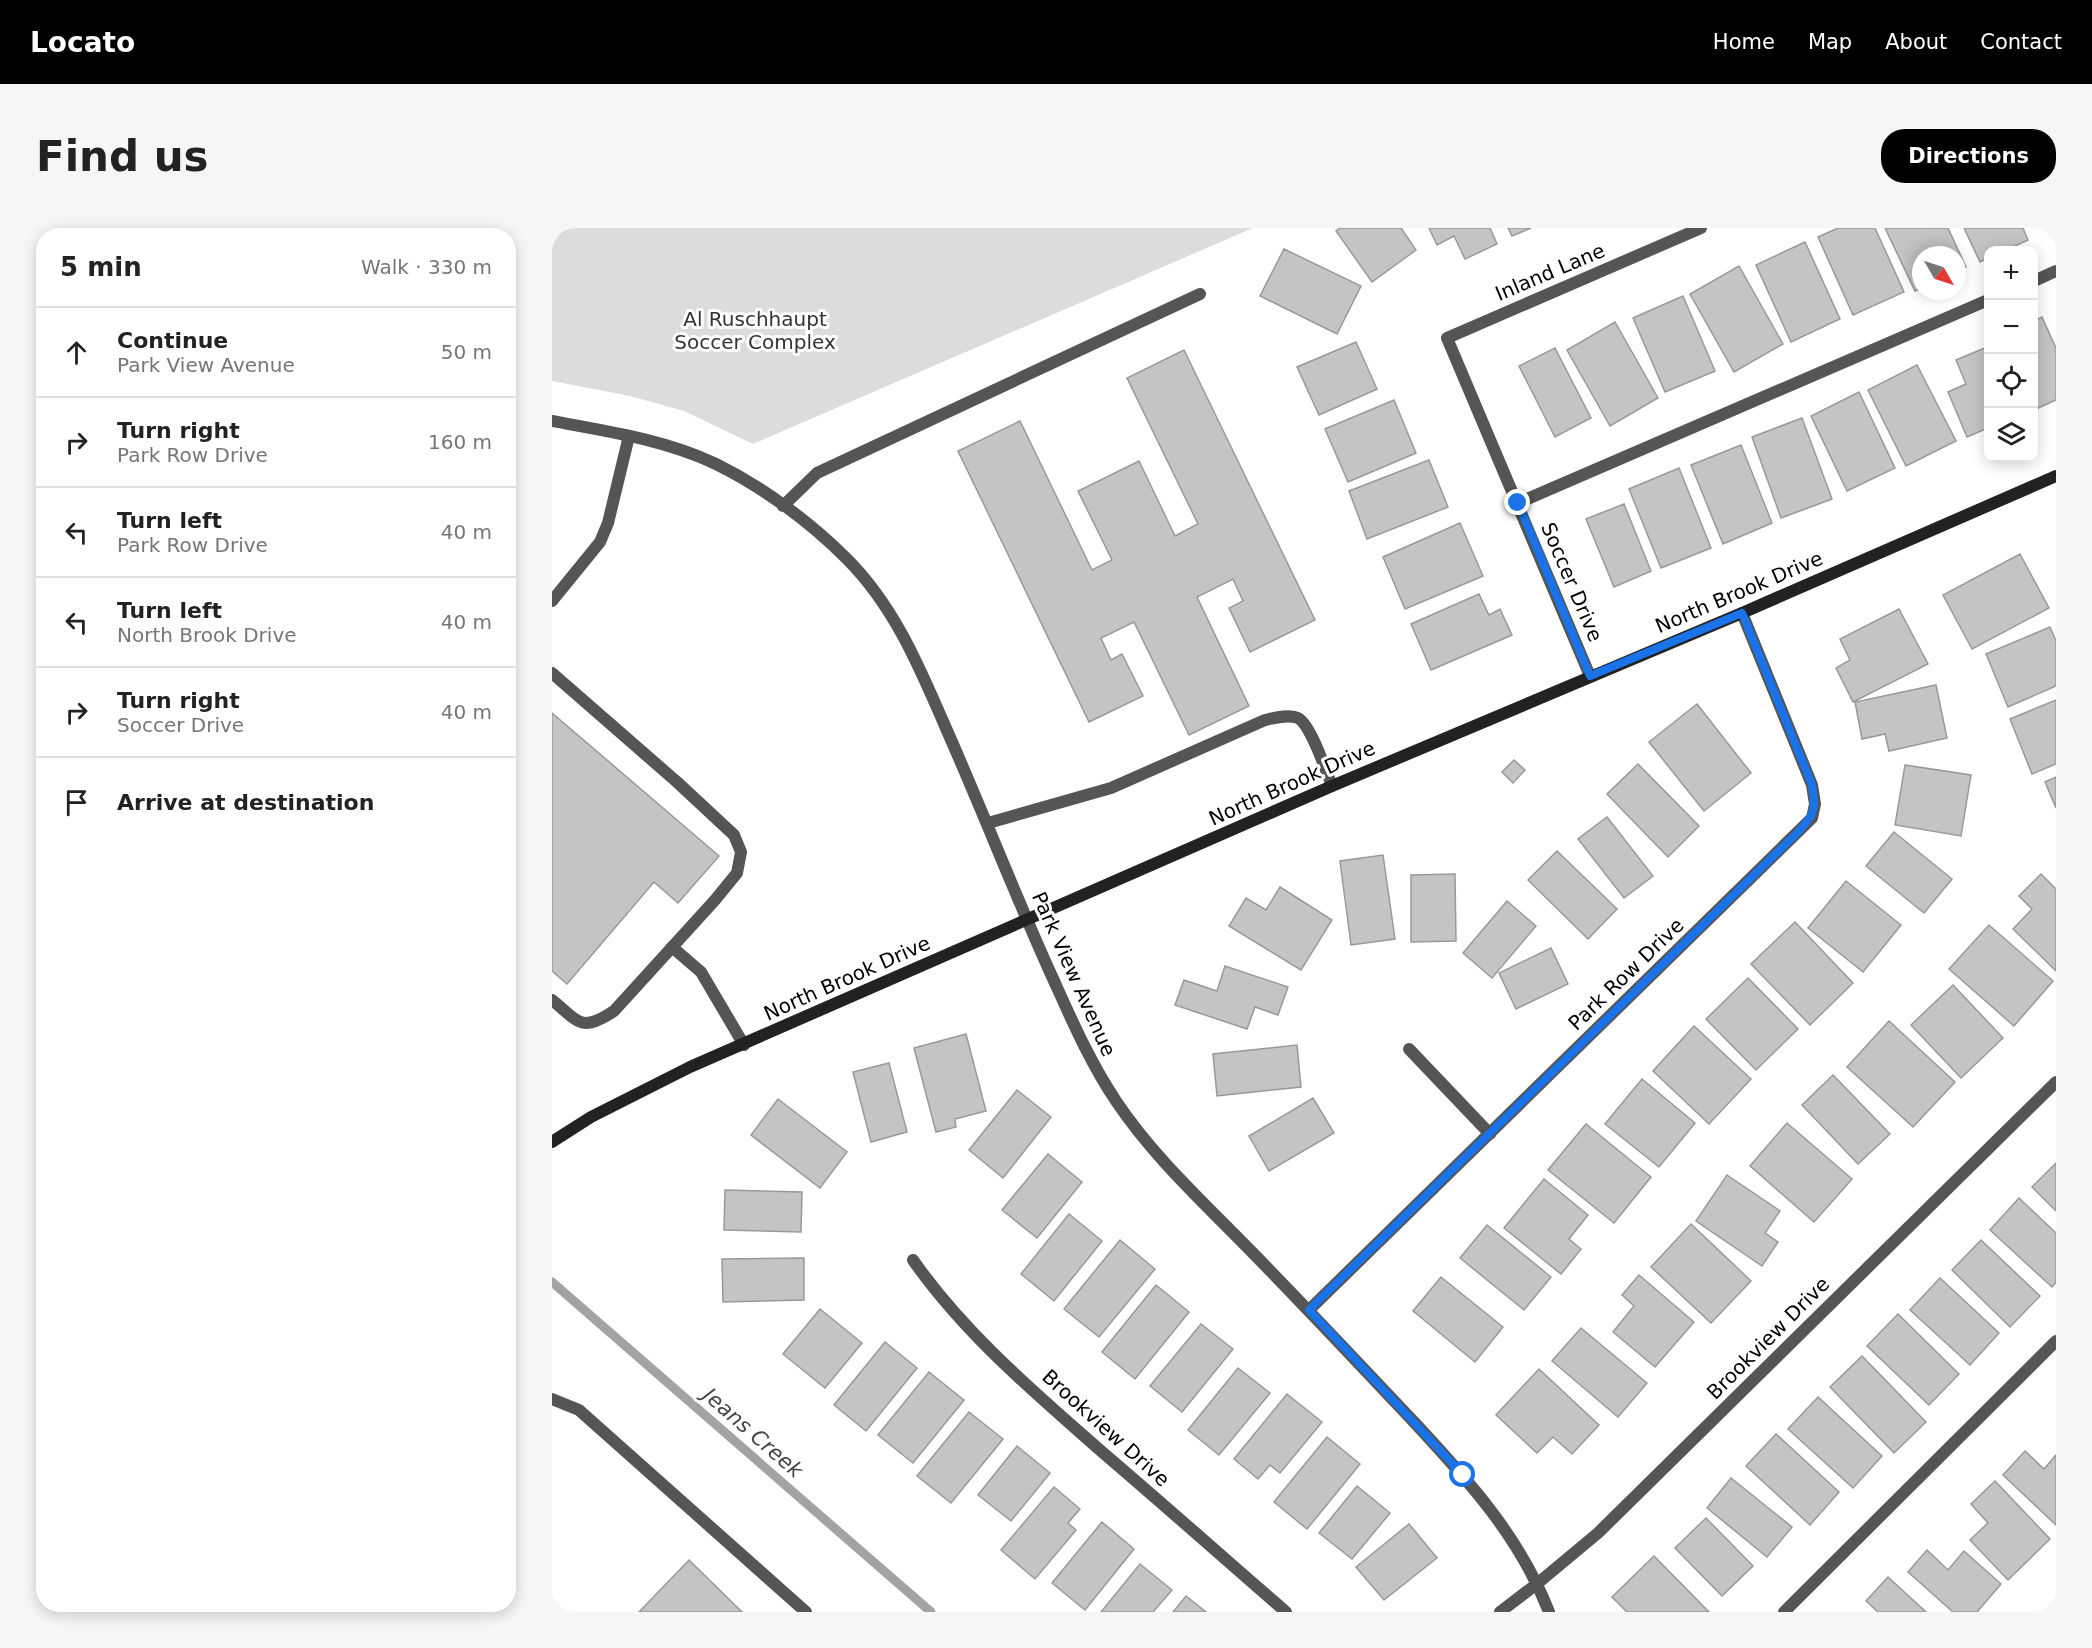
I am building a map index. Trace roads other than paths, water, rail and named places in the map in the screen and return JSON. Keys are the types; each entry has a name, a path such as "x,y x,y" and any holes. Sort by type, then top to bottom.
{"street":[{"name":"Inland Lane","path":"1447,338 1701,228"},
{"path":"2038,279 2056,271"},
{"path":"783,506 818,473 1200,294"},
{"path":"1518,503 1984,302"},
{"name":"Soccer Drive","path":"1447,338 1590,676"},
{"name":"Park View Avenue","path":"552,421 629,436 675,449 715,464 751,484 783,506 839,552 876,591 901,631 919,668 988,823 1027,921 1090,1058 1112,1095 1142,1138 1309,1310 1463,1475 1519,1549 1538,1583 1549,1612"},
{"path":"552,601 600,542 608,523 629,436"},
{"name":"North Brook Drive","path":"552,1142 591,1117 690,1067 1332,786 1742,613 2056,476"},
{"name":"Park Row Drive","path":"1309,1310 1812,818 1815,804 1812,785 1742,613"},
{"path":"552,673 734,835 741,852 737,873 614,1011 598,1022 589,1024 577,1021 552,1000"},
{"path":"988,823 1111,788 1265,720 1283,717 1297,718 1306,727 1332,786"},
{"path":"672,947 701,972 744,1045"},
{"path":"1409,1050 1490,1134"},
{"name":"Brookview Drive","path":"1500,1612 1538,1583 1606,1524 2056,1082"},
{"name":"Brookview Drive","path":"913,1260 933,1289 966,1325 1044,1401 1286,1612"},
{"path":"1784,1612 2056,1341"},
{"path":"552,1399 579,1410 806,1612"}],"waterway":[{"name":"Jeans Creek","path":"552,1282 931,1612"}],"park label":[{"name":"Al Ruschhaupt Soccer Complex","path":"755,330"}]}
